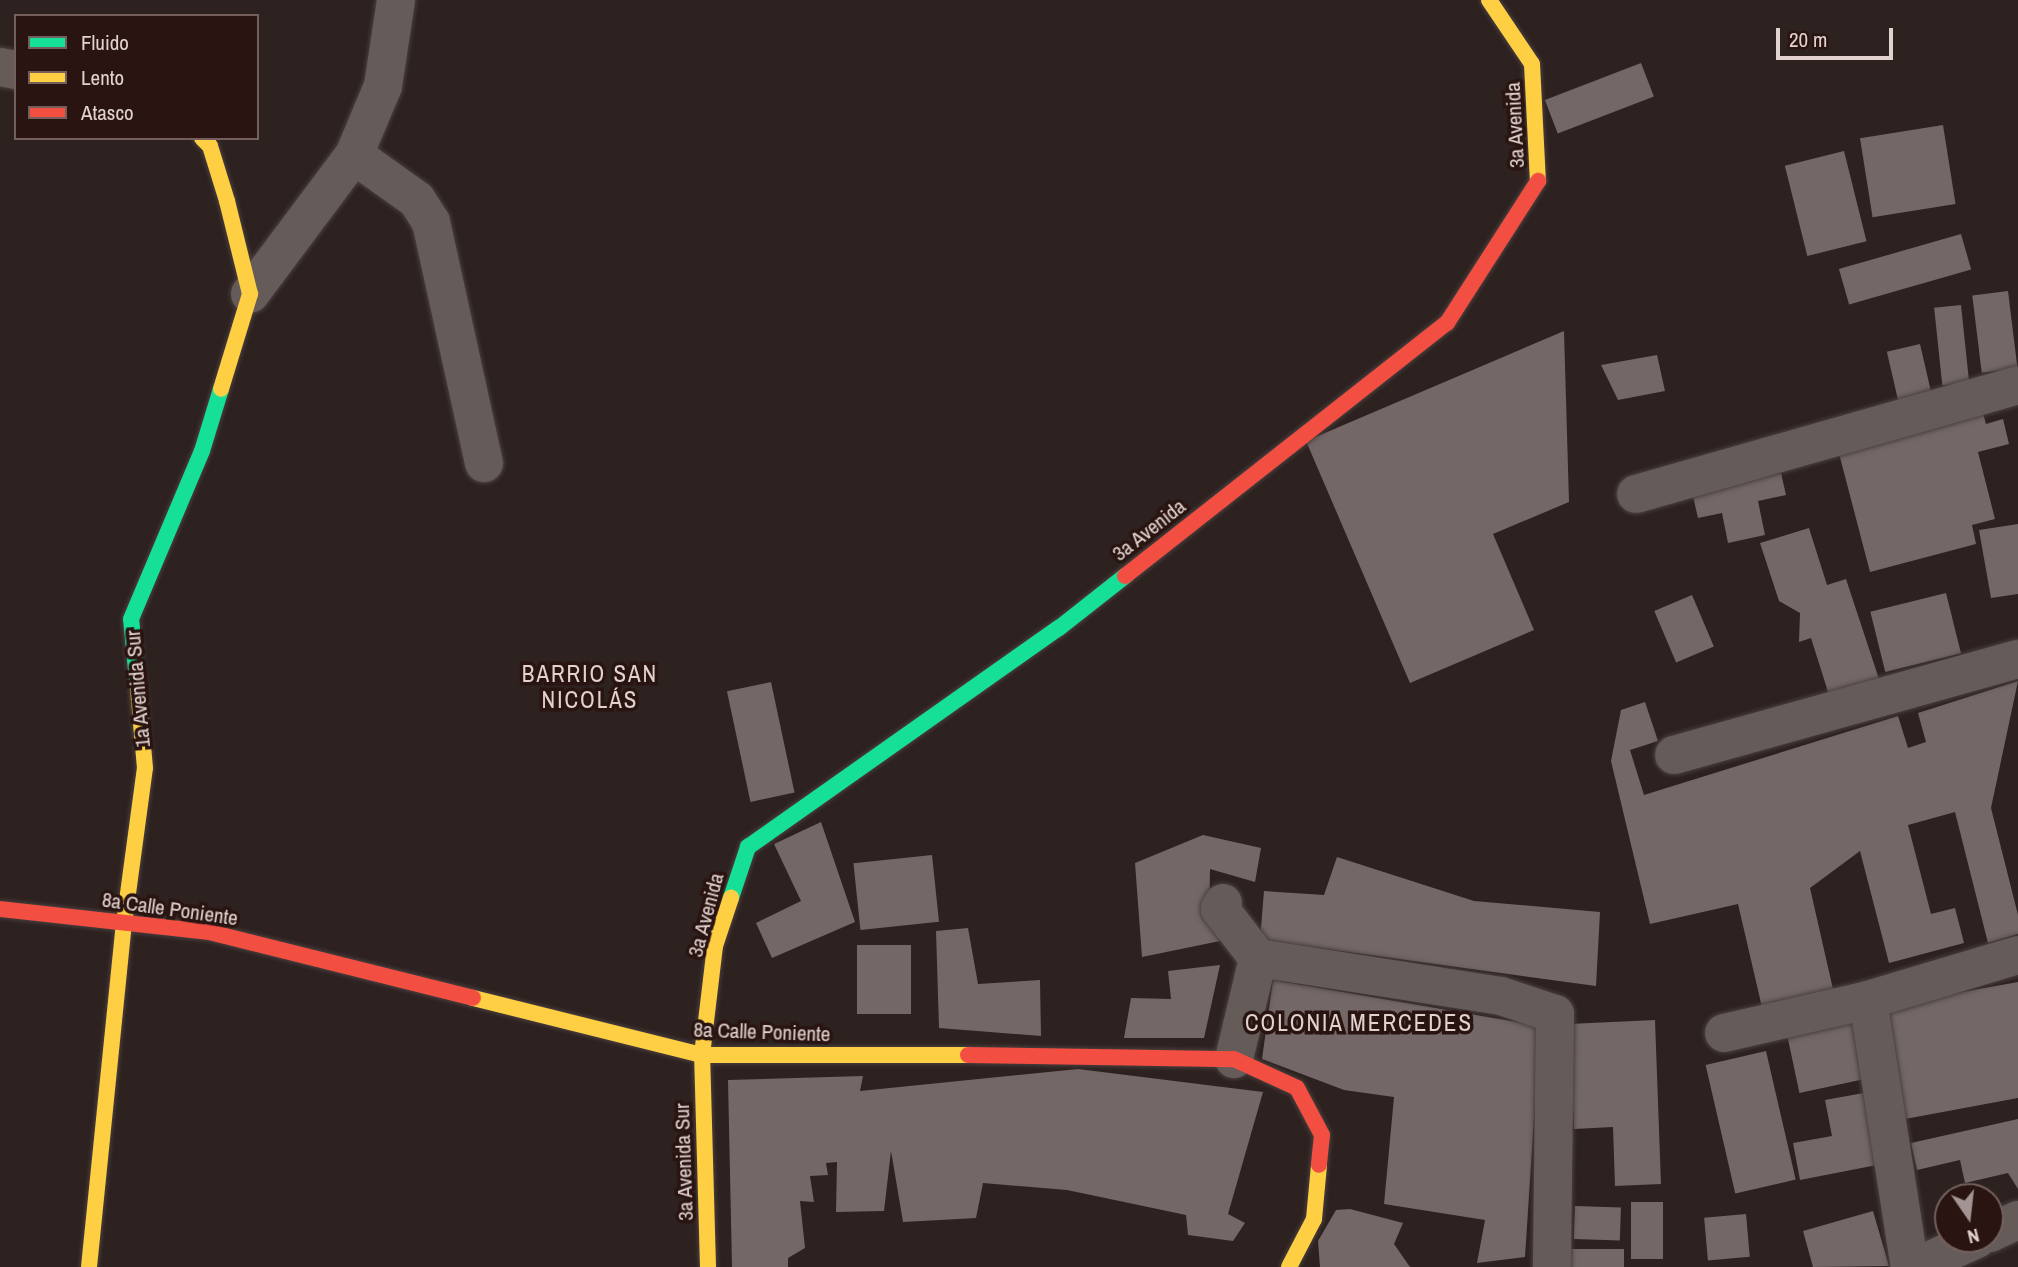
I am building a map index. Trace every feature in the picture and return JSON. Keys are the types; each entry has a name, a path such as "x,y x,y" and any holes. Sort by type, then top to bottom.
{"street":[{"path":"250,294 354,155 383,86 396,0"},
{"name":"3a Avenida","path":"702,1055 715,946 748,848 1059,628 1447,323 1539,179 1532,64 1489,0"},
{"path":"204,140 209,146 227,201 250,294"},
{"path":"354,155 417,200 431,222 484,463"},
{"name":"1a Avenida Sur","path":"89,1267 124,923 145,768 131,619 202,451 250,294"},
{"path":"1636,494 2018,385"},
{"path":"1674,755 2018,659"},
{"path":"1223,903 1220,909 1258,958 1501,996 1555,1014 1552,1267"},
{"name":"8a Calle Poniente","path":"0,909 209,932 702,1055 1144,1055 1234,1059 1297,1088 1322,1135 1314,1219 1289,1267"},
{"path":"1724,1033 1868,1000 2018,955"},
{"path":"1234,1059 1258,958"},
{"path":"1868,1000 1912,1267 1944,1253"},
{"name":"3a Avenida Sur","path":"702,1055 708,1267"}],"building":[{"path":"1641,63 1654,97 1558,134 1545,100"},
{"path":"1943,125 1956,204 1873,217 1860,138"},
{"path":"1844,151 1866,241 1807,256 1785,166"},
{"path":"1961,234 1971,270 1849,305 1839,269"},
{"path":"2008,291 2018,368 1982,373 1972,295"},
{"path":"1961,305 1969,383 1942,385 1934,308"},
{"path":"1564,331 1569,502 1493,534 1534,630 1410,683 1306,441"},
{"path":"1920,344 1932,398 1899,405 1887,352"},
{"path":"1657,355 1665,391 1618,400 1601,365"},
{"path":"1981,406 1986,424 2003,419 2009,444 1978,452 1995,519 1972,525 1976,544 1870,572 1836,442"},
{"path":"1781,473 1786,495 1758,501 1765,535 1728,543 1722,513 1698,518 1692,492"},
{"path":"2018,524 2018,594 1991,598 1979,530"},
{"path":"1809,528 1827,585 1846,579 1879,679 1829,695 1811,638 1799,642 1800,613 1779,601 1760,543"},
{"path":"1946,593 1961,653 1885,672 1870,612"},
{"path":"1692,595 1714,647 1676,663 1654,611"},
{"path":"2018,681 1991,808 2018,915 2018,934 1988,943 1955,812 1908,825 1931,914 1955,908 1964,943 1889,963 1860,851 1810,888 1835,998 1764,1016 1738,904 1650,924 1611,761 1621,710 1645,702 1658,741 1630,750 1644,795 1898,716 1908,748 1926,742 1918,713"},
{"path":"771,682 794,793 750,802 727,691"},
{"path":"821,822 855,922 772,958 756,923 801,901 774,844"},
{"path":"1203,835 1261,848 1255,882 1210,869 1209,925 1221,931 1220,941 1142,957 1135,863"},
{"path":"932,855 939,922 860,930 853,863"},
{"path":"1337,857 1474,901 1600,912 1596,986 1260,940 1264,891 1324,895"},
{"path":"968,928 978,984 1040,980 1041,1036 939,1028 936,931"},
{"path":"857,945 911,945 911,1014 857,1014"},
{"path":"1220,965 1204,1038 1124,1038 1131,998 1171,999 1168,971"},
{"path":"1273,980 1540,1026 1525,1257 1477,1263 1485,1220 1384,1204 1394,1097 1344,1090 1262,1059"},
{"path":"2018,982 2018,1098 1905,1119 1884,1006"},
{"path":"1853,1013 1867,1079 1799,1093 1786,1027"},
{"path":"1655,1020 1661,1184 1615,1186 1613,1127 1574,1129 1569,1024"},
{"path":"1766,1051 1796,1180 1735,1194 1706,1065"},
{"path":"1078,1069 1263,1092 1228,1214 1245,1223 1233,1241 1188,1235 1186,1215 1067,1190 983,1183 976,1218 903,1222 891,1151 884,1211 836,1212 837,1162 826,1163 828,1175 810,1176 814,1202 800,1201 805,1248 788,1258 788,1267 732,1267 728,1080 863,1076 860,1091"},
{"path":"1869,1092 1882,1164 1800,1180 1793,1143 1832,1136 1825,1100"},
{"path":"2018,1119 2018,1189 2008,1173 1965,1183 1960,1160 1917,1170 1911,1143"},
{"path":"1631,1202 1663,1202 1663,1259 1631,1259"},
{"path":"1575,1206 1621,1208 1620,1241 1574,1239"},
{"path":"1350,1209 1403,1223 1394,1244 1410,1267 1320,1267 1318,1241 1336,1210"},
{"path":"1873,1211 1889,1266 1813,1267 1803,1231"},
{"path":"1746,1214 1750,1257 1708,1260 1704,1218"},
{"path":"1565,1249 1624,1249 1624,1267 1565,1267"}],"traffic: fast":[{"path":"138,690 131,619 202,451 221,389"},
{"path":"731,898 748,847 1059,628 1125,576"}],"traffic: slow":[{"path":"1489,0 1532,64 1538,181"},
{"path":"204,140 210,146 227,201 250,294 221,389"},
{"path":"89,1267 124,923 145,768 138,690"},
{"path":"708,1267 702,1055 715,946 731,898"},
{"path":"473,998 702,1055 968,1055"},
{"path":"1289,1267 1314,1219 1319,1165"}],"traffic: jam":[{"path":"1125,576 1447,323 1538,181"},
{"path":"0,909 209,932 473,998"},
{"path":"968,1055 1234,1059 1297,1088 1322,1135 1319,1165"}],"district":[{"name":"BARRIO SAN NICOLÁS","path":"590,687"},
{"name":"COLONIA MERCEDES","path":"1359,1023"}]}
